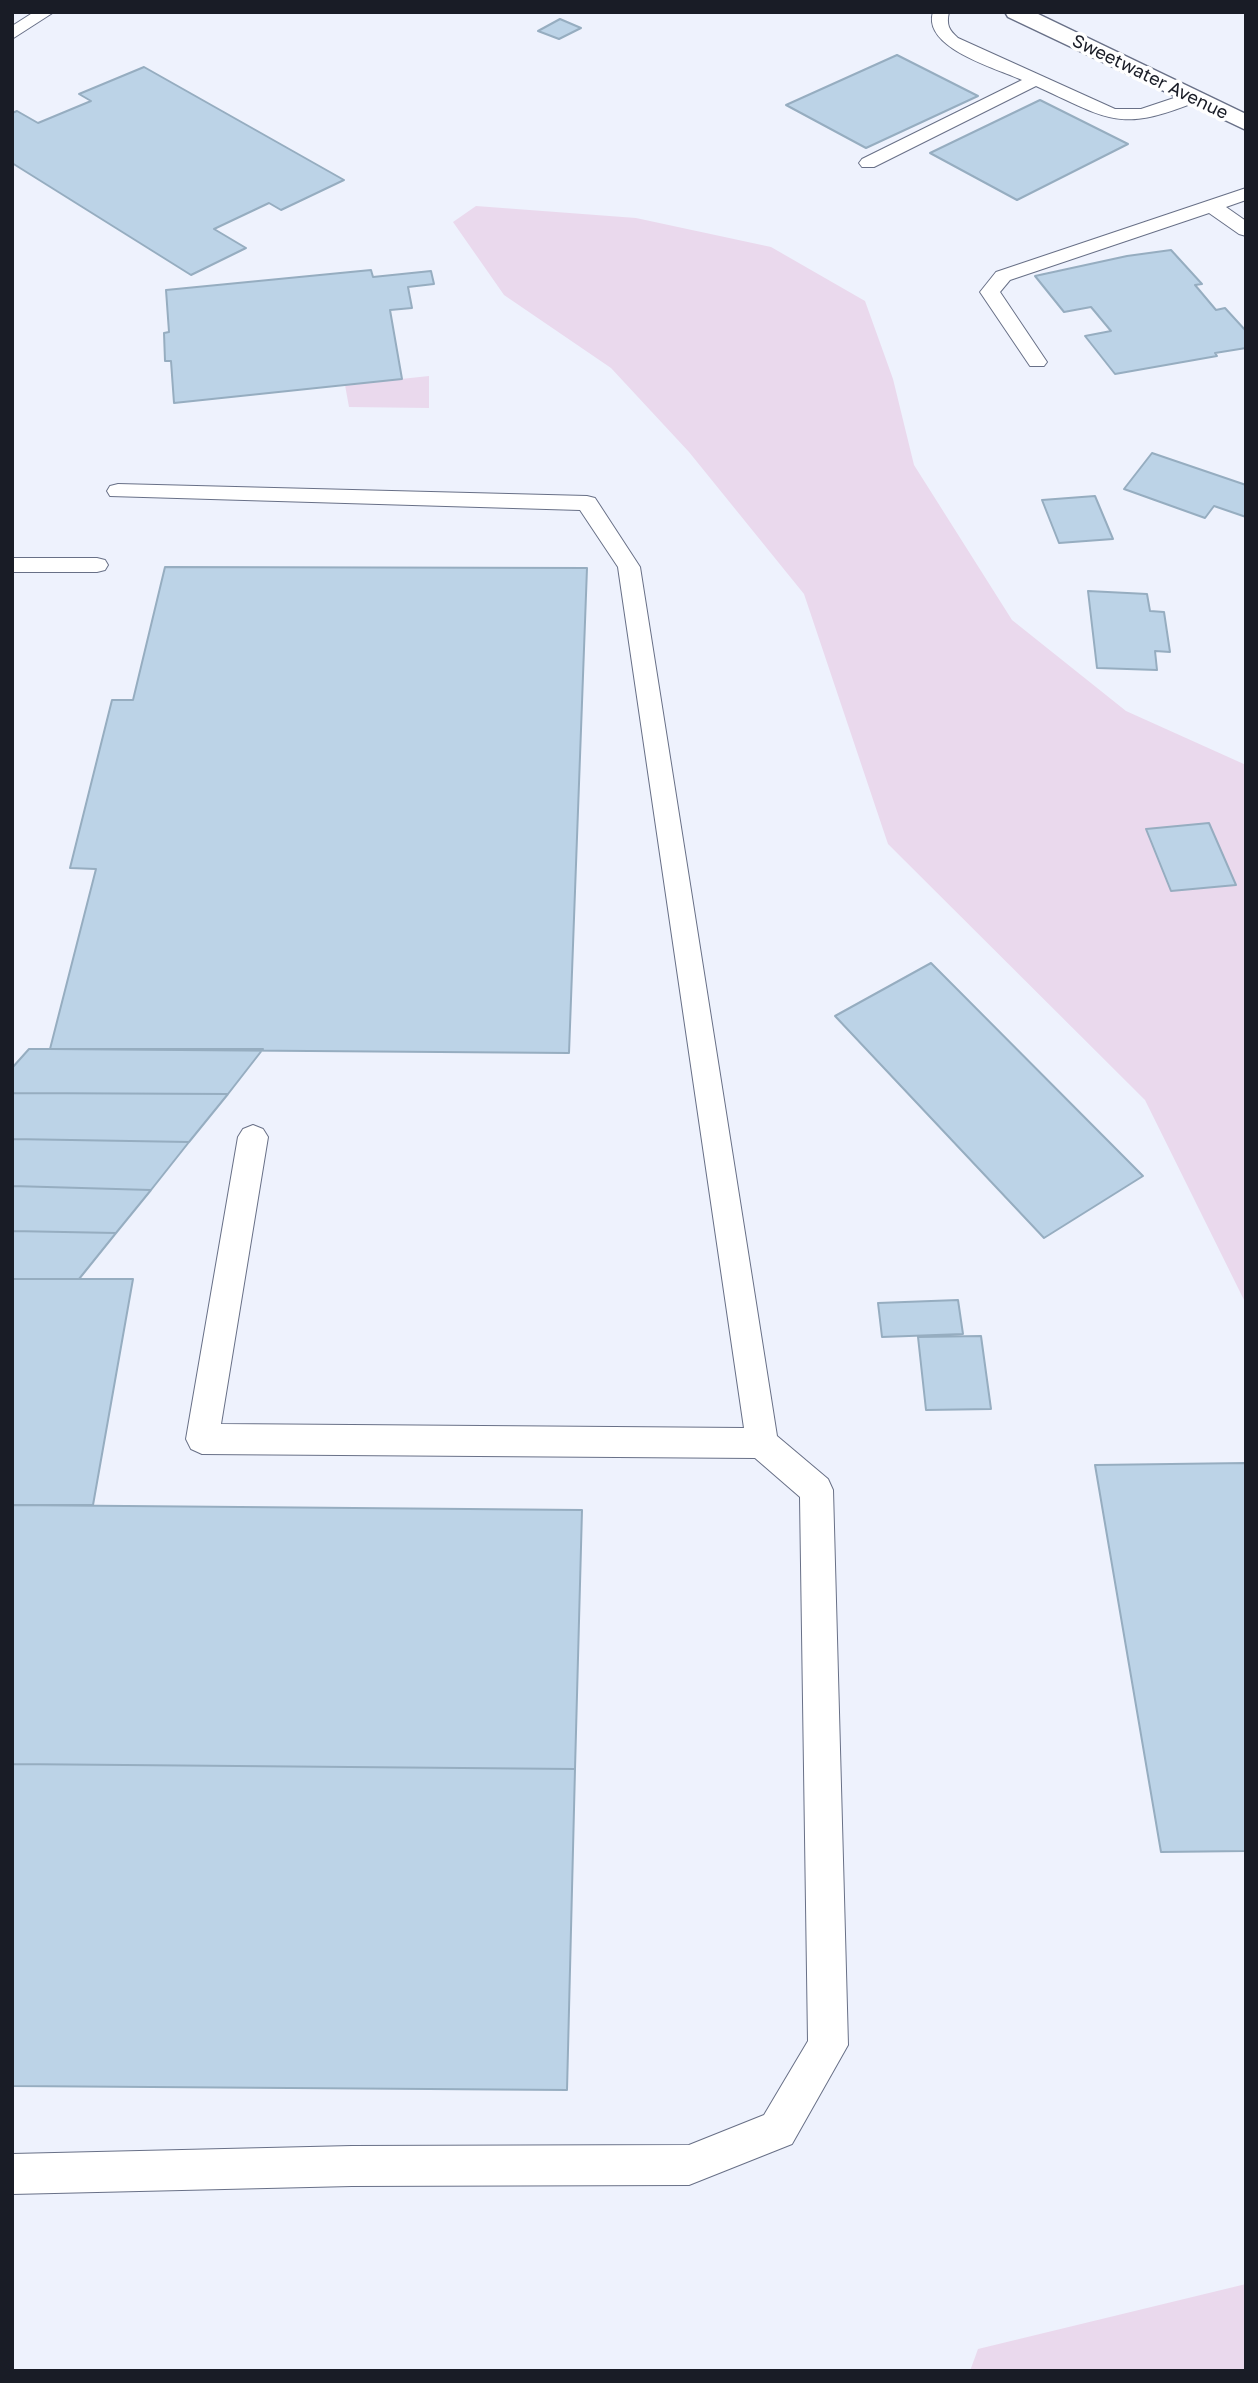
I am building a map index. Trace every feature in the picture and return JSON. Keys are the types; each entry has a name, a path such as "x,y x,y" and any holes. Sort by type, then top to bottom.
{"street":[{"name":"Sweetwater Avenue","path":"1016,12 1246,123"}],"lane":[{"path":"12,34 46,12"},
{"path":"941,12 938,22 942,33 952,42 1123,117 1138,117 1192,97"},
{"path":"868,163 1035,80"},
{"path":"1037,362 990,292 996,282 1014,271 1246,194"},
{"path":"1211,205 1246,230"},
{"path":"118,491 587,503 629,568 761,1443"},
{"path":"12,565 97,565"},
{"path":"12,2174 352,2166 689,2165 778,2130 828,2045 816,1490 761,1443 202,1439 253,1137"}],"shaded area":[{"path":"476,206 636,218 771,247 865,301 893,379 914,465 1012,620 1126,711 1246,765 1246,1304 1145,1100 888,844 804,594 689,452 611,368 504,295 453,222"},
{"path":"429,376 429,408 349,407 345,385"},
{"path":"1246,2284 1246,2371 970,2371 978,2349"}],"building":[{"path":"560,19 581,28 559,39 538,31"},
{"path":"897,55 978,96 866,148 786,105"},
{"path":"144,67 344,180 281,210 269,203 214,229 246,248 191,275 12,163 12,113 17,111 38,123 91,101 79,94"},
{"path":"1040,100 1128,144 1017,200 930,153"},
{"path":"1171,250 1202,284 1195,285 1216,310 1225,308 1246,331 1246,348 1215,353 1217,356 1115,374 1085,336 1111,331 1091,307 1064,312 1035,276 1127,256"},
{"path":"371,270 373,277 431,271 434,284 408,287 412,308 390,310 402,379 174,403 171,361 165,361 164,333 169,332 166,290"},
{"path":"1152,453 1246,485 1246,517 1214,506 1205,518 1124,489"},
{"path":"1095,496 1113,539 1059,543 1042,500"},
{"path":"165,567 587,568 569,1053 50,1049 96,869 70,868 112,700 133,700"},
{"path":"1088,591 1147,594 1150,611 1164,612 1170,652 1155,651 1157,670 1097,668"},
{"path":"1209,823 1236,885 1171,891 1146,829"},
{"path":"931,963 1143,1176 1044,1238 835,1016"},
{"path":"29,1049 263,1049 228,1094 12,1093 12,1068"},
{"path":"12,1093 228,1094 189,1142 12,1139"},
{"path":"12,1139 189,1142 151,1190 12,1186"},
{"path":"12,1186 151,1190 116,1233 12,1231"},
{"path":"12,1231 116,1233 79,1279 12,1279"},
{"path":"12,1279 133,1279 93,1505 12,1505"},
{"path":"958,1300 963,1334 882,1337 878,1303"},
{"path":"981,1336 991,1409 926,1410 918,1337"},
{"path":"1246,1463 1246,1851 1161,1852 1095,1465"},
{"path":"12,1505 582,1510 575,1769 12,1764"},
{"path":"12,1764 575,1769 567,2090 12,2086"}]}
